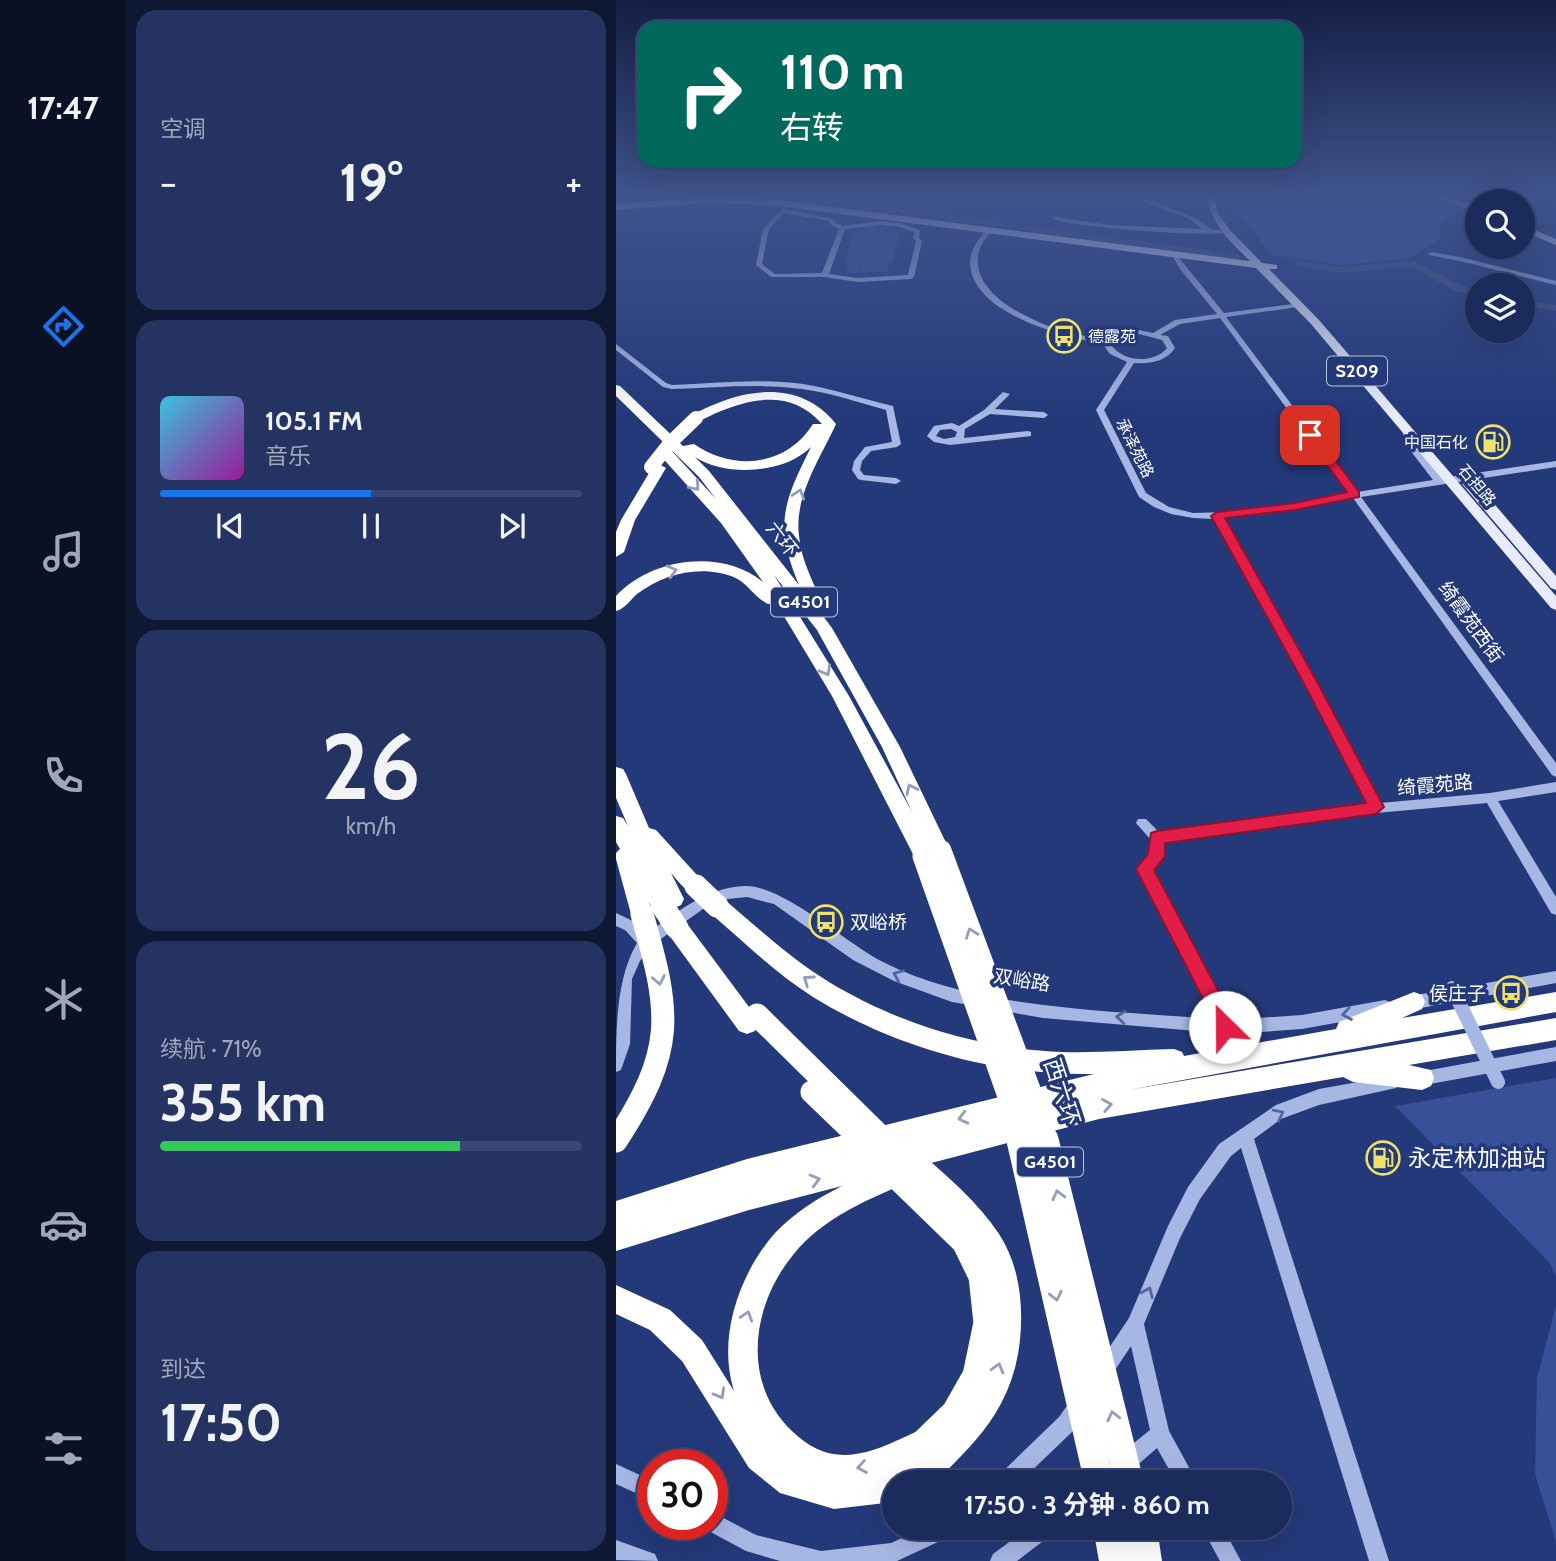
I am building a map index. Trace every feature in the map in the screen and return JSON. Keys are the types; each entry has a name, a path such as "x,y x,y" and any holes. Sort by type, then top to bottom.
{"highway":[{"name":"六环","path":"616,389 623,401 743,542 811,643 872,754 932,853"},
{"path":"616,530 655,468 698,419 732,401 767,396 808,401 820,411 829,424 800,487 792,515 791,536 824,628"},
{"path":"623,401 696,452 710,460 730,465 758,464 786,457 804,448 816,435 818,426 814,415 795,402 769,399 732,405 698,419"},
{"name":"六环","path":"623,401 704,474 824,628 891,747 932,853"},
{"path":"616,552 628,520 655,468"},
{"path":"616,606 625,595 644,581 663,573 687,568 720,567 742,574 758,585 811,643"},
{"path":"616,774 623,825 659,906 664,1005 663,1039 654,1073 636,1111 616,1141"},
{"path":"623,825 788,966 864,1014 958,1046 1060,1063 1227,1059"},
{"path":"623,825 659,906 681,925 752,1019 966,1215 989,1245 1002,1279 1006,1320 1002,1358 990,1396 966,1430 929,1453 913,1470"},
{"name":"G4501","path":"932,853 1016,1116 1097,1470"},
{"name":"西六环","path":"932,853 1037,1111 1126,1470"},
{"path":"1317,1043 1414,1002"},
{"path":"616,1238 748,1184 1091,1086 1227,1059 1556,1002"},
{"path":"616,1214 988,1135 1099,1107 1556,1029"},
{"path":"1328,1068 1422,1078"},
{"path":"929,1453 844,1470 806,1462 774,1438 751,1406 742,1369 744,1326 758,1283 783,1245 817,1215 853,1193 988,1135"},
{"path":"616,1299 634,1304 659,1317 681,1338 704,1366 742,1437 763,1464 792,1484 829,1494 864,1493 882,1489"}],"main road":[{"name":"石担路","path":"1270,270 1452,480 1556,585"},
{"name":"石担路","path":"1272,270 1324,318 1452,480 1556,605"}],"street":[{"path":"765,270 773,276 824,275 857,280 911,277 913,270"},
{"path":"824,275 826,270"},
{"path":"975,270 978,278 996,300 1046,328 1110,342 1130,332 1156,334 1170,343 1168,353 1153,360 1132,360 1115,355 1108,346 1110,342"},
{"name":"绮霞苑西街","path":"1184,270 1221,315 1355,495 1556,772"},
{"path":"1497,270 1556,285"},
{"path":"1156,334 1178,322 1298,304"},
{"path":"616,346 663,385 790,385 824,390 890,408 897,444 868,449 858,461 856,470 861,477 896,481"},
{"name":"承泽苑路","path":"1132,360 1100,410 1142,495 1168,510 1191,515 1217,516 1556,464"},
{"path":"1006,394 989,411 960,429 946,426 931,433 936,440 950,442 1028,435"},
{"path":"989,411 1044,415"},
{"path":"950,442 962,436 960,429"},
{"name":"绮霞苑路","path":"1217,516 1308,678 1376,807 1490,798 1556,909"},
{"path":"1490,798 1556,786"},
{"path":"1157,838 1376,807"},
{"path":"1142,823 1157,838 1157,857 1144,869 1222,1015 1225,1027"},
{"name":"双峪路","path":"616,1065 622,1044 625,979 634,957 646,942 698,905 727,894 747,891 778,900 858,956 900,977 952,995 1043,1011 1225,1027 1302,1022 1556,977"},
{"path":"616,919 630,926 646,942"},
{"path":"1452,988 1498,1082"},
{"path":"1018,1470 1066,1424 1135,1324 1174,1232 1194,1193 1225,1150 1276,1113 1319,1097 1556,1054"},
{"path":"1245,1135 1379,1561"},
{"path":"1135,1324 1160,1434 1180,1470"},
{"path":"1115,1470 1160,1434"},
{"path":"616,1474 637,1484"},
{"path":"728,1531 753,1544 821,1561 892,1553 920,1540"},
{"path":"1000,1561 1028,1540"},
{"path":"1219,1540 1231,1561"},
{"path":"616,1550 648,1561"}],"shaded area":[{"path":"847,270 859,270 858,273 846,273"},
{"path":"860,270 874,270 873,272 860,273"},
{"path":"1556,1078 1556,1276 1549,1262 1395,1106"},
{"path":"1556,1306 1556,1542 1535,1474 1537,1378"}],"waterway":[{"path":"1425,270 1465,290"},
{"path":"1535,304 1556,308"}],"place":[{"name":"德露苑","path":"1064,336"},
{"name":"中国石化","path":"1493,442"},
{"name":"双峪桥","path":"826,922"},
{"name":"侯庄子","path":"1511,993"},
{"name":"永定林加油站","path":"1383,1158"}],"route":[{"path":"1225,1027 1222,1015 1144,869 1157,857 1157,838 1376,807 1308,678 1217,516 1355,495 1310,435"}]}
